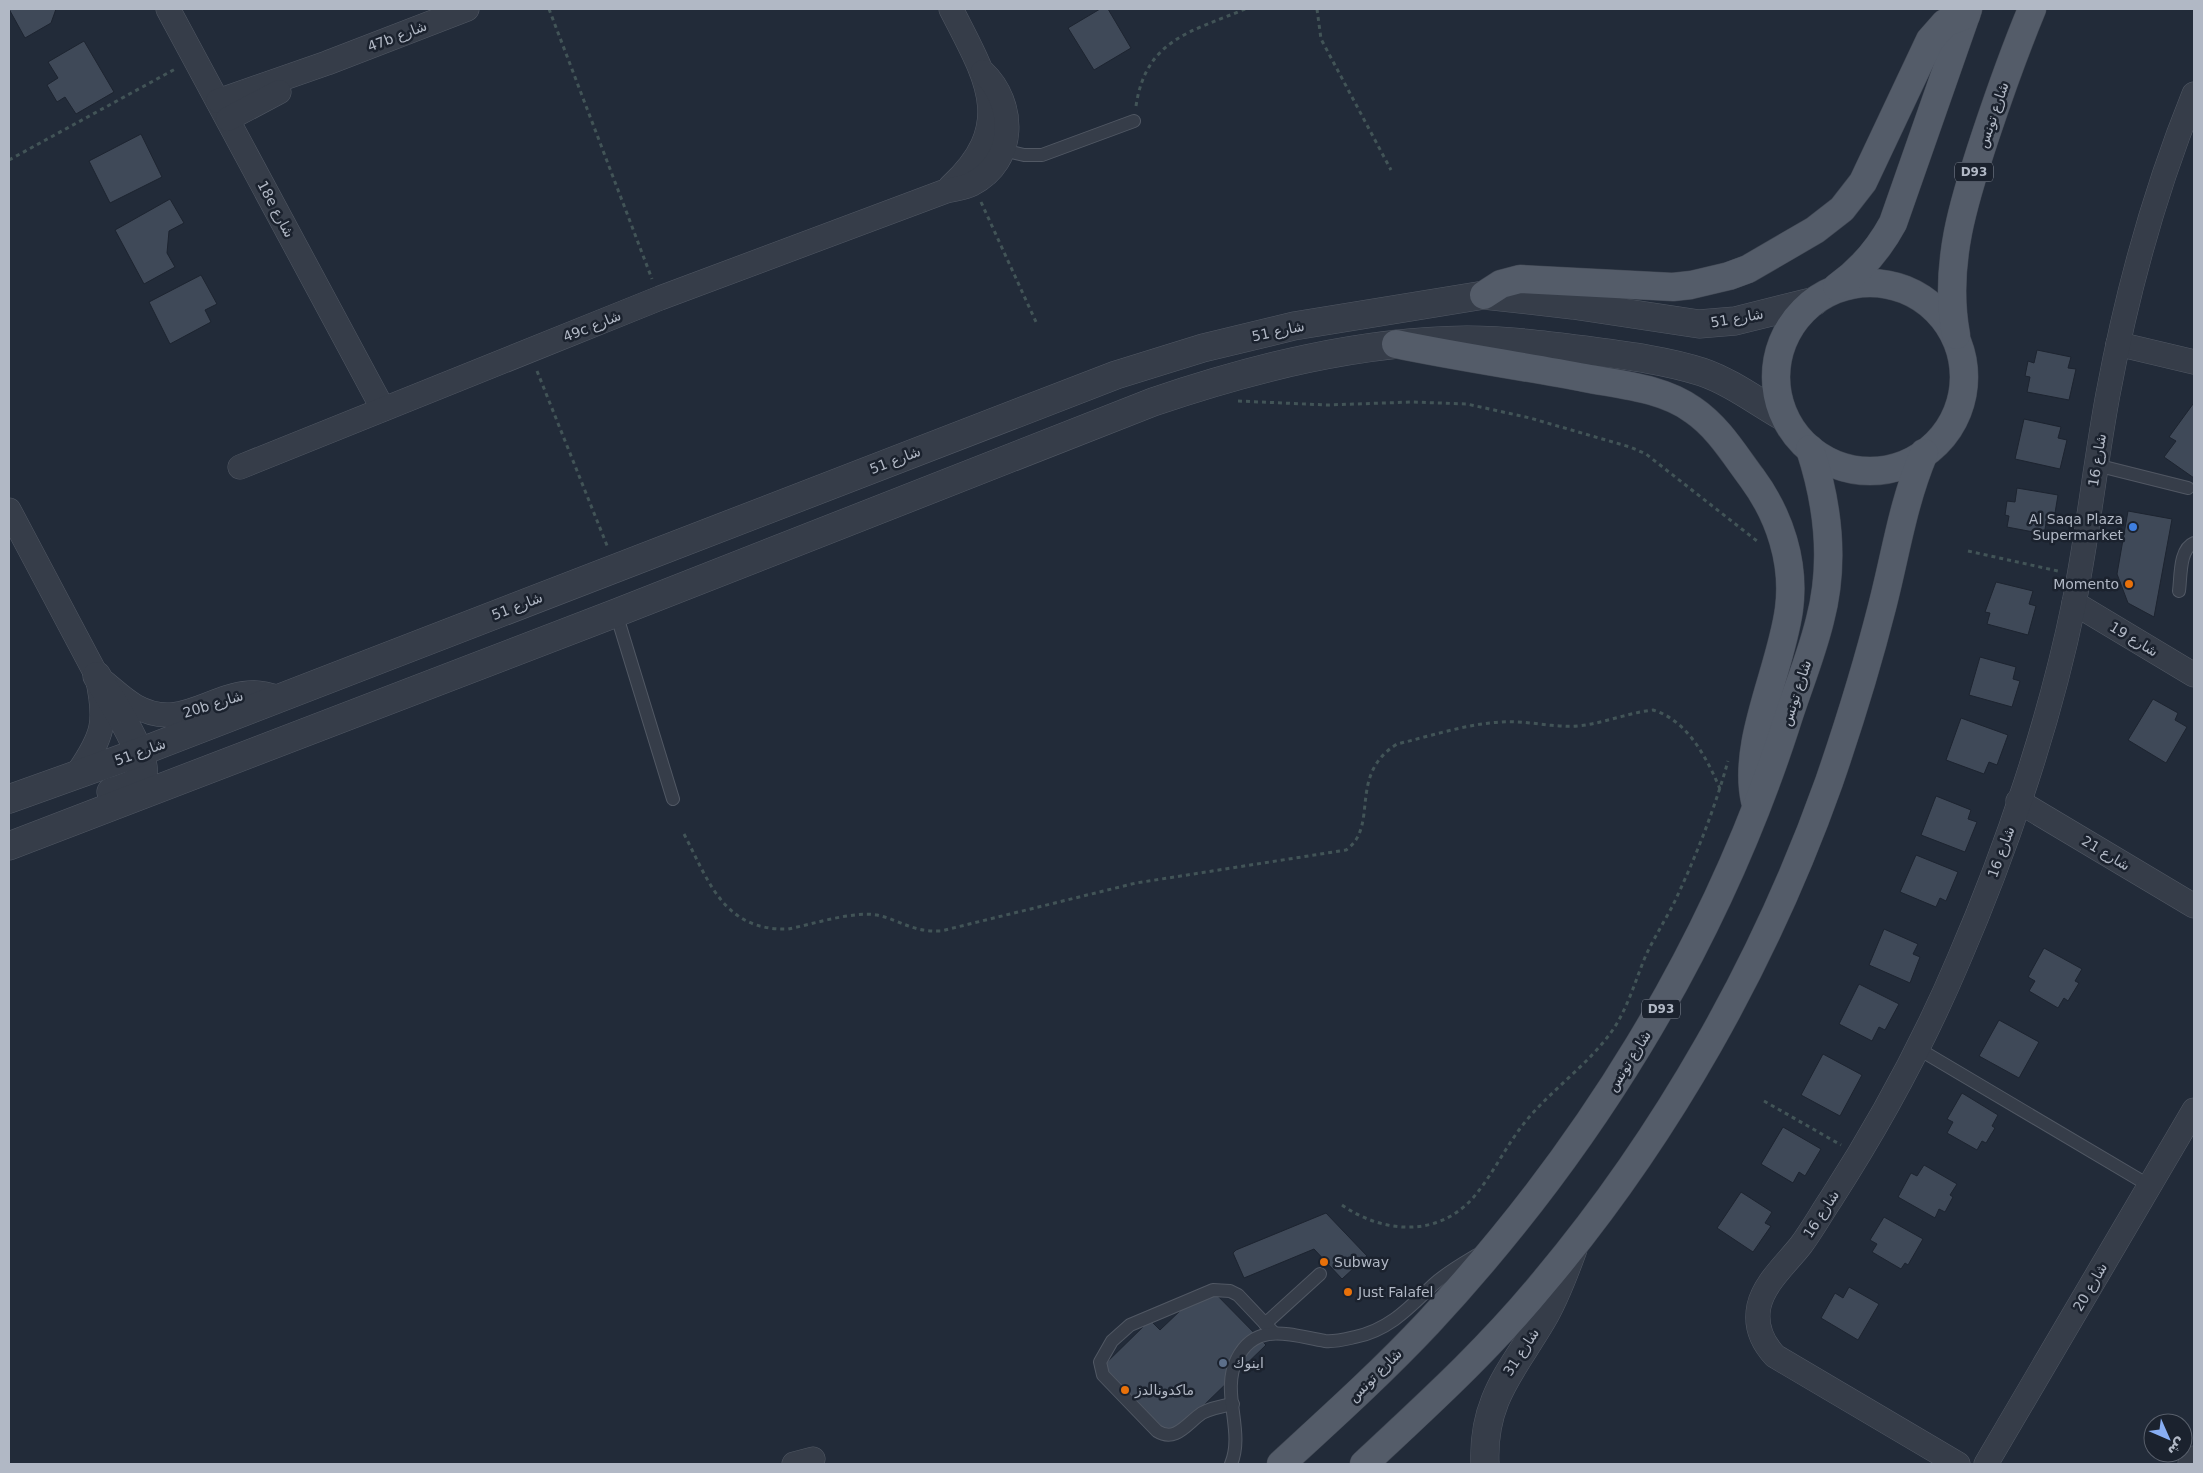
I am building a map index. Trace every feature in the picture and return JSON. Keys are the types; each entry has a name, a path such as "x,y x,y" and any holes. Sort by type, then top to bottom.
{"main road":[{"name":"شارع تونس","path":"1957,341 1951,298 1953,254 1957,232 1998,99 2032,9"},
{"path":"1824,295 1863,283 1892,285 1920,297 1935,309 1942,316 1957,341 1964,372 1960,403 1946,431 1924,453 1903,465 1870,470 1854,469 1831,462 1810,449 1782,416 1776,386 1777,362 1784,338 1797,318 1824,295 1869,259 1893,224 1967,12"},
{"path":"1484,295 1501,284 1520,279 1673,287 1710,282 1748,269 1807,235 1829,221 1853,196 1871,168 1930,40 1945,23 1967,12"},
{"path":"1396,344 1446,356 1524,366 1660,394 1692,409 1719,433 1756,483 1772,511 1784,542 1790,574 1787,624 1755,750 1752,779 1757,807"},
{"name":"شارع تونس","path":"1281,1464 1426,1325 1493,1248 1556,1168 1631,1061 1694,946 1757,807 1815,639 1825,596 1828,567 1825,509 1810,449"},
{"path":"1364,1464 1485,1347 1538,1290 1574,1245 1632,1163 1689,1075 1743,978 1786,888 1827,787 1845,735 1883,604 1901,521 1924,453"}],"street":[{"name":"18e شارع","path":"168,9 383,410"},
{"name":"47b شارع","path":"223,110 327,62 467,9"},
{"path":"951,9 983,72 990,100 989,129 994,147"},
{"name":"شارع 16","path":"1958,1464 1784,1362 1771,1352 1762,1338 1758,1316 1759,1307 1766,1289 1804,1241 1859,1155 1917,1048 1960,959 1984,898 2047,712 2074,603 2118,344 2161,184 2194,94"},
{"name":"49c شارع","path":"946,191 994,147"},
{"name":"49c شارع","path":"240,467 660,298 946,191 972,184 985,174 994,147"},
{"name":"شارع 51","path":"9,799 140,752 1081,388 1159,360 1294,326 1484,295 1574,305 1699,324 1735,321 1824,295"},
{"path":"9,846 616,613 1153,402 1215,381 1345,351 1396,344 1468,340 1535,344 1603,352 1687,368 1719,379 1782,416"},
{"path":"2118,344 2194,362"},
{"name":"20b شارع","path":"9,510 97,676 103,704 102,727 94,749 77,774"},
{"name":"شارع 19","path":"2074,603 2194,675"},
{"path":"9,828 131,785 143,775 145,768 140,752 97,676"},
{"name":"20b شارع","path":"97,676 136,707 163,715 192,712 249,693 262,693 280,698"},
{"name":"شارع 21","path":"2018,801 2194,906"},
{"name":"شارع 20","path":"1986,1464 2194,1110"},
{"name":"شارع 31","path":"1485,1464 1486,1434 1495,1397 1503,1379 1529,1341 1556,1295 1574,1245"},
{"path":"2192,1464 2194,1460"}],"lane":[{"path":"994,147 1024,155 1042,155 1134,121"},
{"path":"2096,465 2188,488"},
{"path":"2179,591 2184,553 2194,543"},
{"path":"616,613 673,799"},
{"path":"1917,1048 2150,1186"},
{"path":"1233,1404 1203,1412 1176,1434 1163,1435 1157,1432 1103,1375 1100,1362 1112,1341 1130,1325 1214,1290 1230,1290 1238,1295 1270,1328 1287,1333 1327,1341 1344,1340 1376,1331 1405,1313 1448,1274 1493,1248"},
{"path":"1231,1464 1235,1447 1231,1382 1237,1358 1244,1348 1270,1328 1320,1274"}],"path":[{"path":"549,9 660,298"},
{"path":"1134,121 1139,86 1146,70 1168,42 1245,9"},
{"path":"1317,9 1321,39 1391,170"},
{"path":"9,160 195,58"},
{"path":"972,184 1036,322"},
{"path":"529,351 616,567"},
{"path":"1234,401 1327,405 1440,402 1499,410 1530,418 1630,447 1646,454 1709,505 1748,532 1763,547"},
{"path":"1968,551 2078,576"},
{"path":"684,834 716,896 733,913 753,924 776,929 788,929 865,914 886,918 918,930 941,931 1136,883 1346,850 1353,846 1360,832 1370,772 1378,758 1396,744 1486,723 1519,722 1551,726 1576,726 1601,723 1652,710 1672,720 1689,736 1706,760 1720,789"},
{"path":"1342,1205 1373,1223 1390,1227 1408,1228 1426,1226 1442,1220 1458,1211 1472,1199 1518,1130 1534,1111 1599,1047 1623,1013 1647,954 1685,879 1720,789 1728,760"},
{"path":"1764,1101 1859,1155"}],"building":[{"path":"9,9 56,9 51,23 25,38"},
{"path":"1100,9 1108,9 1131,48 1094,70 1068,28"},
{"path":"84,41 114,92 76,114 65,97 57,102 47,85 58,78 48,62"},
{"path":"141,134 162,177 110,203 89,161"},
{"path":"170,199 184,223 169,231 167,253 175,267 144,284 115,230"},
{"path":"201,275 217,304 205,310 211,322 170,344 149,302"},
{"path":"2037,350 2071,357 2068,368 2076,369 2069,400 2027,392 2030,377 2025,376 2028,361 2034,363"},
{"path":"2193,404 2194,478 2164,457 2176,441 2169,437"},
{"path":"2024,419 2061,427 2058,438 2067,440 2060,469 2015,459"},
{"path":"2017,488 2058,495 2053,525 2046,524 2044,534 2007,527 2009,516 2005,515 2007,501 2015,502"},
{"path":"2128,511 2172,519 2154,617 2128,603 2117,574"},
{"path":"1996,582 2033,591 2029,604 2036,606 2028,635 1987,624 1990,613 1985,612"},
{"path":"1980,657 2016,667 2013,679 2020,681 2012,707 1969,695"},
{"path":"2153,699 2178,713 2175,720 2187,727 2166,763 2128,740"},
{"path":"1961,718 2008,735 1997,765 1989,762 1984,774 1946,760"},
{"path":"1936,796 1971,810 1968,819 1977,822 1965,852 1921,835"},
{"path":"1916,855 1958,872 1946,901 1940,898 1936,907 1900,892"},
{"path":"1884,929 1918,944 1913,954 1920,957 1910,983 1869,965"},
{"path":"2044,948 2082,969 2075,981 2079,983 2068,1001 2064,998 2058,1008 2029,991 2035,981 2028,977"},
{"path":"1859,984 1899,1004 1885,1030 1879,1027 1872,1041 1839,1024"},
{"path":"1999,1020 2039,1042 2019,1078 1979,1056"},
{"path":"1823,1054 1862,1075 1840,1116 1801,1095"},
{"path":"1962,1093 1998,1115 1992,1126 1995,1128 1986,1143 1982,1141 1977,1150 1947,1133 1953,1122 1947,1119"},
{"path":"1783,1127 1821,1149 1805,1176 1799,1172 1793,1183 1761,1164"},
{"path":"1924,1165 1957,1184 1950,1195 1953,1197 1945,1212 1939,1209 1935,1218 1898,1197 1911,1173 1917,1176"},
{"path":"1741,1192 1772,1212 1765,1223 1771,1226 1753,1252 1717,1228"},
{"path":"1326,1213 1367,1256 1342,1279 1314,1249 1244,1278 1233,1253 1236,1250"},
{"path":"1884,1217 1923,1239 1908,1265 1905,1263 1901,1269 1872,1252 1877,1244 1870,1240"},
{"path":"1207,1285 1266,1345 1168,1440 1100,1369 1150,1320 1160,1330"},
{"path":"1849,1287 1879,1304 1858,1340 1821,1318 1835,1293 1843,1298"}],"place":[{"name":"Al Saqa Plaza Supermarket","path":"2133,527"},
{"name":"Momento","path":"2129,584"},
{"name":"Subway","path":"1324,1262"},
{"name":"Just Falafel","path":"1348,1292"},
{"name":"اينوك","path":"1223,1363"},
{"name":"ماكدونالدز","path":"1125,1390"}]}
